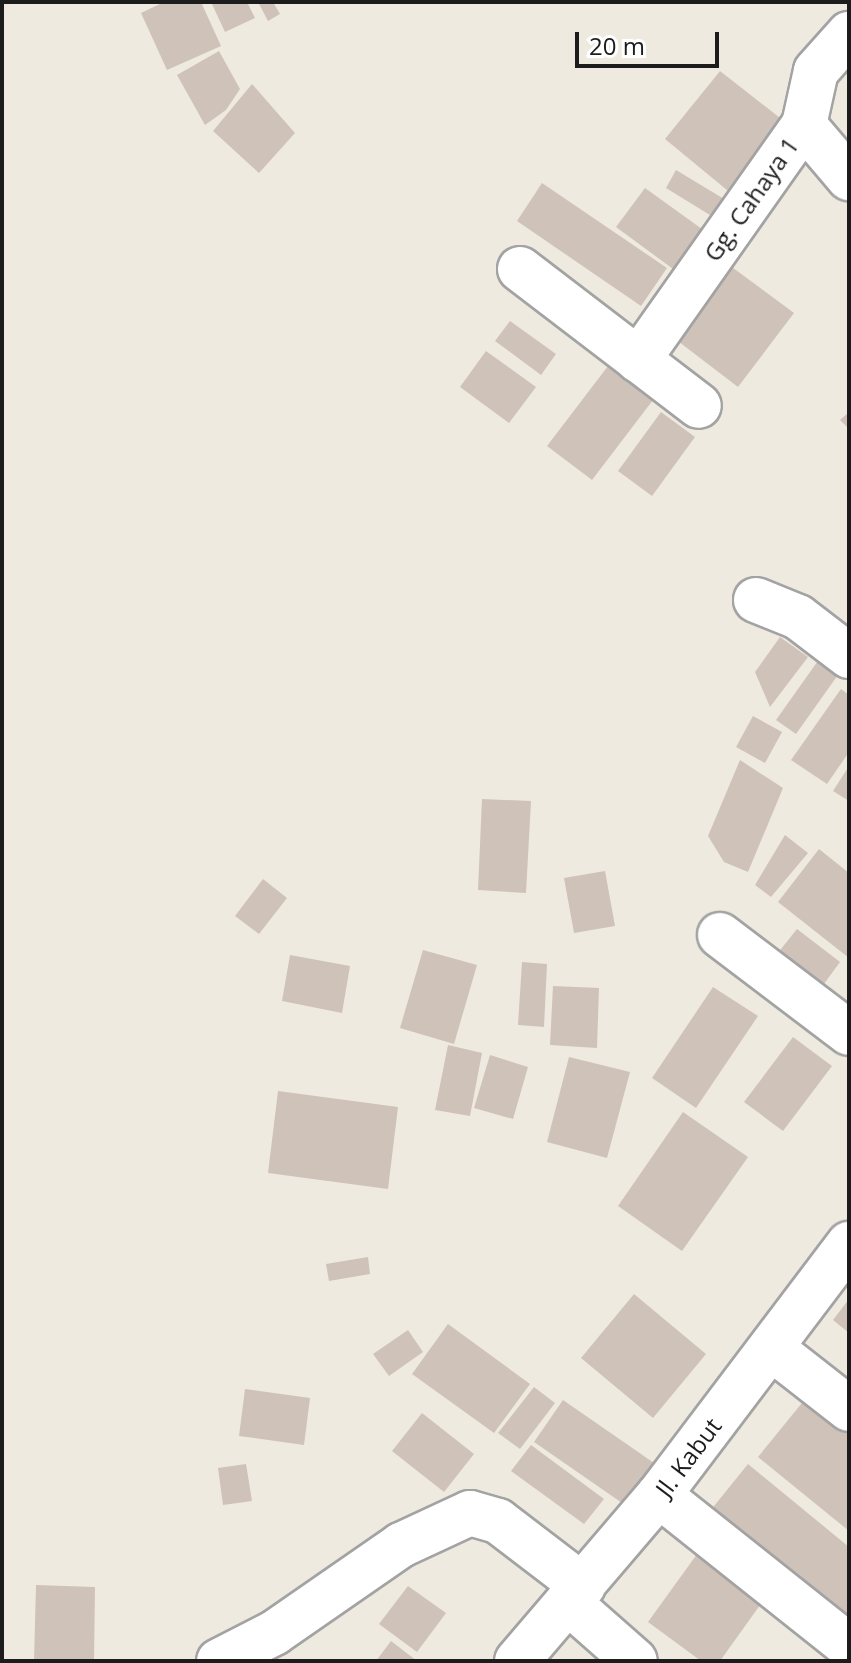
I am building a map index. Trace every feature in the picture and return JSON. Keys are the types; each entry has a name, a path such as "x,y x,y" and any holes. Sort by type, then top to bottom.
{"street":[{"name":"Gg. Cahaya 1","path":"638,360 804,125 816,71 849,34"},
{"path":"804,125 849,178"},
{"path":"520,269 699,406"},
{"path":"756,600 798,617 849,656"},
{"path":"720,935 849,1033"},
{"name":"Jl. Kabut","path":"517,1661 659,1495 849,1244"},
{"path":"771,1348 849,1409"},
{"path":"659,1495 849,1646"},
{"path":"219,1661 274,1633 412,1539 470,1513 498,1521 575,1594 635,1661"}],"building":[{"path":"164,2 201,2 221,46 167,70 141,13"},
{"path":"211,2 247,2 255,18 225,32"},
{"path":"258,2 273,2 280,14 268,21"},
{"path":"219,51 240,89 226,110 205,125 177,75"},
{"path":"720,71 789,125 733,195 665,139"},
{"path":"252,84 295,133 259,173 213,131"},
{"path":"676,170 729,202 718,220 666,188"},
{"path":"542,183 667,268 641,306 517,221"},
{"path":"645,188 702,229 673,269 616,227"},
{"path":"721,259 794,313 738,387 666,332"},
{"path":"510,321 556,354 541,375 495,341"},
{"path":"486,351 536,387 509,423 460,387"},
{"path":"608,366 653,400 592,480 547,446"},
{"path":"661,412 695,437 652,496 618,471"},
{"path":"849,412 849,429 840,420"},
{"path":"780,637 808,657 770,707 755,672"},
{"path":"820,658 840,672 796,734 776,720"},
{"path":"841,689 849,695 849,752 827,784 791,760"},
{"path":"753,716 782,732 765,763 736,747"},
{"path":"740,760 783,788 748,872 724,862 708,836"},
{"path":"849,766 849,801 833,791"},
{"path":"482,799 531,801 526,893 478,890"},
{"path":"785,835 808,853 771,897 755,885"},
{"path":"819,849 849,873 849,958 778,902"},
{"path":"605,871 615,926 574,933 564,878"},
{"path":"263,879 287,898 259,934 235,916"},
{"path":"797,929 840,962 821,988 777,954"},
{"path":"423,950 477,965 454,1044 400,1028"},
{"path":"290,955 350,966 342,1013 282,1001"},
{"path":"522,962 547,964 544,1027 518,1025"},
{"path":"553,986 599,988 597,1048 550,1045"},
{"path":"713,987 758,1016 696,1108 652,1078"},
{"path":"793,1037 832,1066 783,1131 744,1102"},
{"path":"448,1045 482,1053 470,1116 435,1110"},
{"path":"490,1055 528,1067 513,1119 474,1108"},
{"path":"569,1057 630,1072 607,1158 547,1142"},
{"path":"278,1091 398,1107 388,1189 268,1173"},
{"path":"683,1112 748,1157 682,1251 618,1206"},
{"path":"368,1257 370,1274 329,1281 326,1264"},
{"path":"634,1294 706,1354 653,1418 581,1358"},
{"path":"849,1299 849,1333 833,1320"},
{"path":"448,1324 530,1384 494,1433 412,1374"},
{"path":"408,1330 423,1352 389,1376 373,1354"},
{"path":"534,1387 555,1403 520,1449 498,1433"},
{"path":"245,1389 310,1398 304,1445 239,1436"},
{"path":"806,1398 849,1433 849,1531 758,1457"},
{"path":"563,1400 654,1463 625,1505 534,1442"},
{"path":"422,1413 474,1454 444,1492 392,1451"},
{"path":"531,1445 604,1499 584,1524 511,1471"},
{"path":"246,1464 252,1501 223,1505 218,1468"},
{"path":"748,1464 849,1547 849,1624 710,1511"},
{"path":"700,1550 765,1598 720,1661 701,1661 648,1622"},
{"path":"36,1585 95,1587 94,1661 34,1661"},
{"path":"408,1586 446,1613 417,1652 379,1624"},
{"path":"391,1641 417,1661 376,1661"}]}
